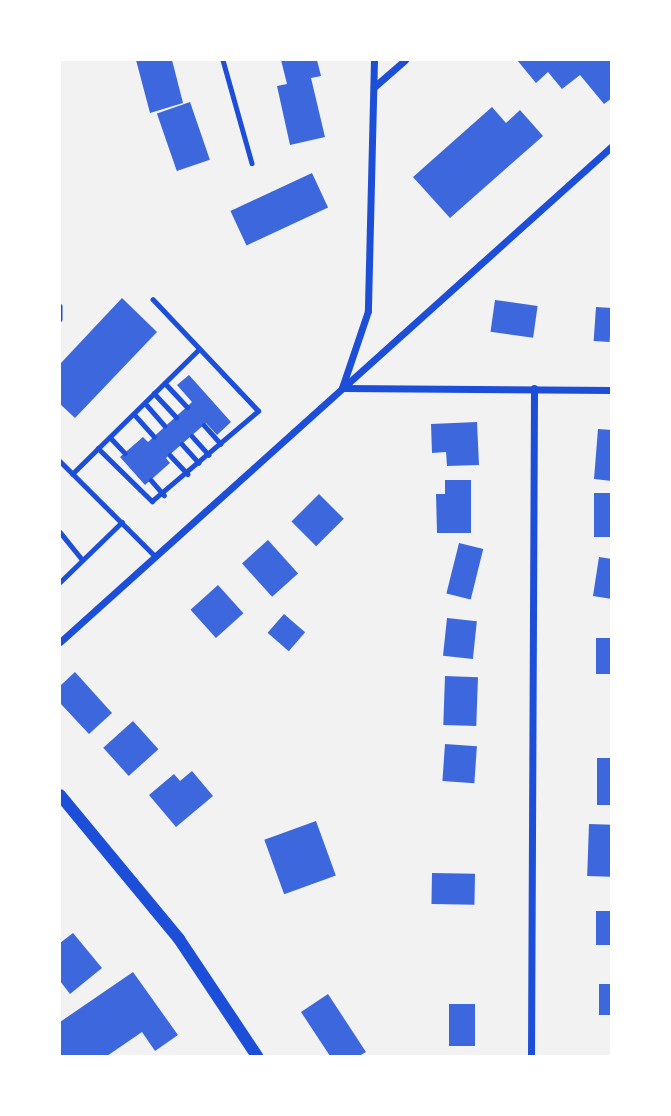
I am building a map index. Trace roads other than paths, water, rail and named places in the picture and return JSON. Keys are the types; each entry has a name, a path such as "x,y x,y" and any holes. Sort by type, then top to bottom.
{"main road":[{"path":"60,795 179,939 257,1056"}],"street":[{"path":"342,388 368,311 374,60"},
{"path":"374,87 405,60"},
{"path":"60,642 611,146"},
{"path":"342,388 611,390"},
{"path":"531,1056 534,388"}],"lane":[{"path":"223,60 252,163"},
{"path":"98,448 152,501 164,495 258,411 153,300"},
{"path":"60,306 60,319"},
{"path":"72,474 199,349"},
{"path":"165,383 187,407"},
{"path":"154,393 176,417"},
{"path":"145,403 165,426"},
{"path":"133,414 154,436"},
{"path":"204,425 221,444"},
{"path":"192,436 209,455"},
{"path":"110,437 125,453"},
{"path":"182,444 199,463"},
{"path":"170,454 188,474"},
{"path":"60,461 155,556"},
{"path":"151,480 164,495"},
{"path":"60,582 122,522"},
{"path":"60,532 82,559"}]}
